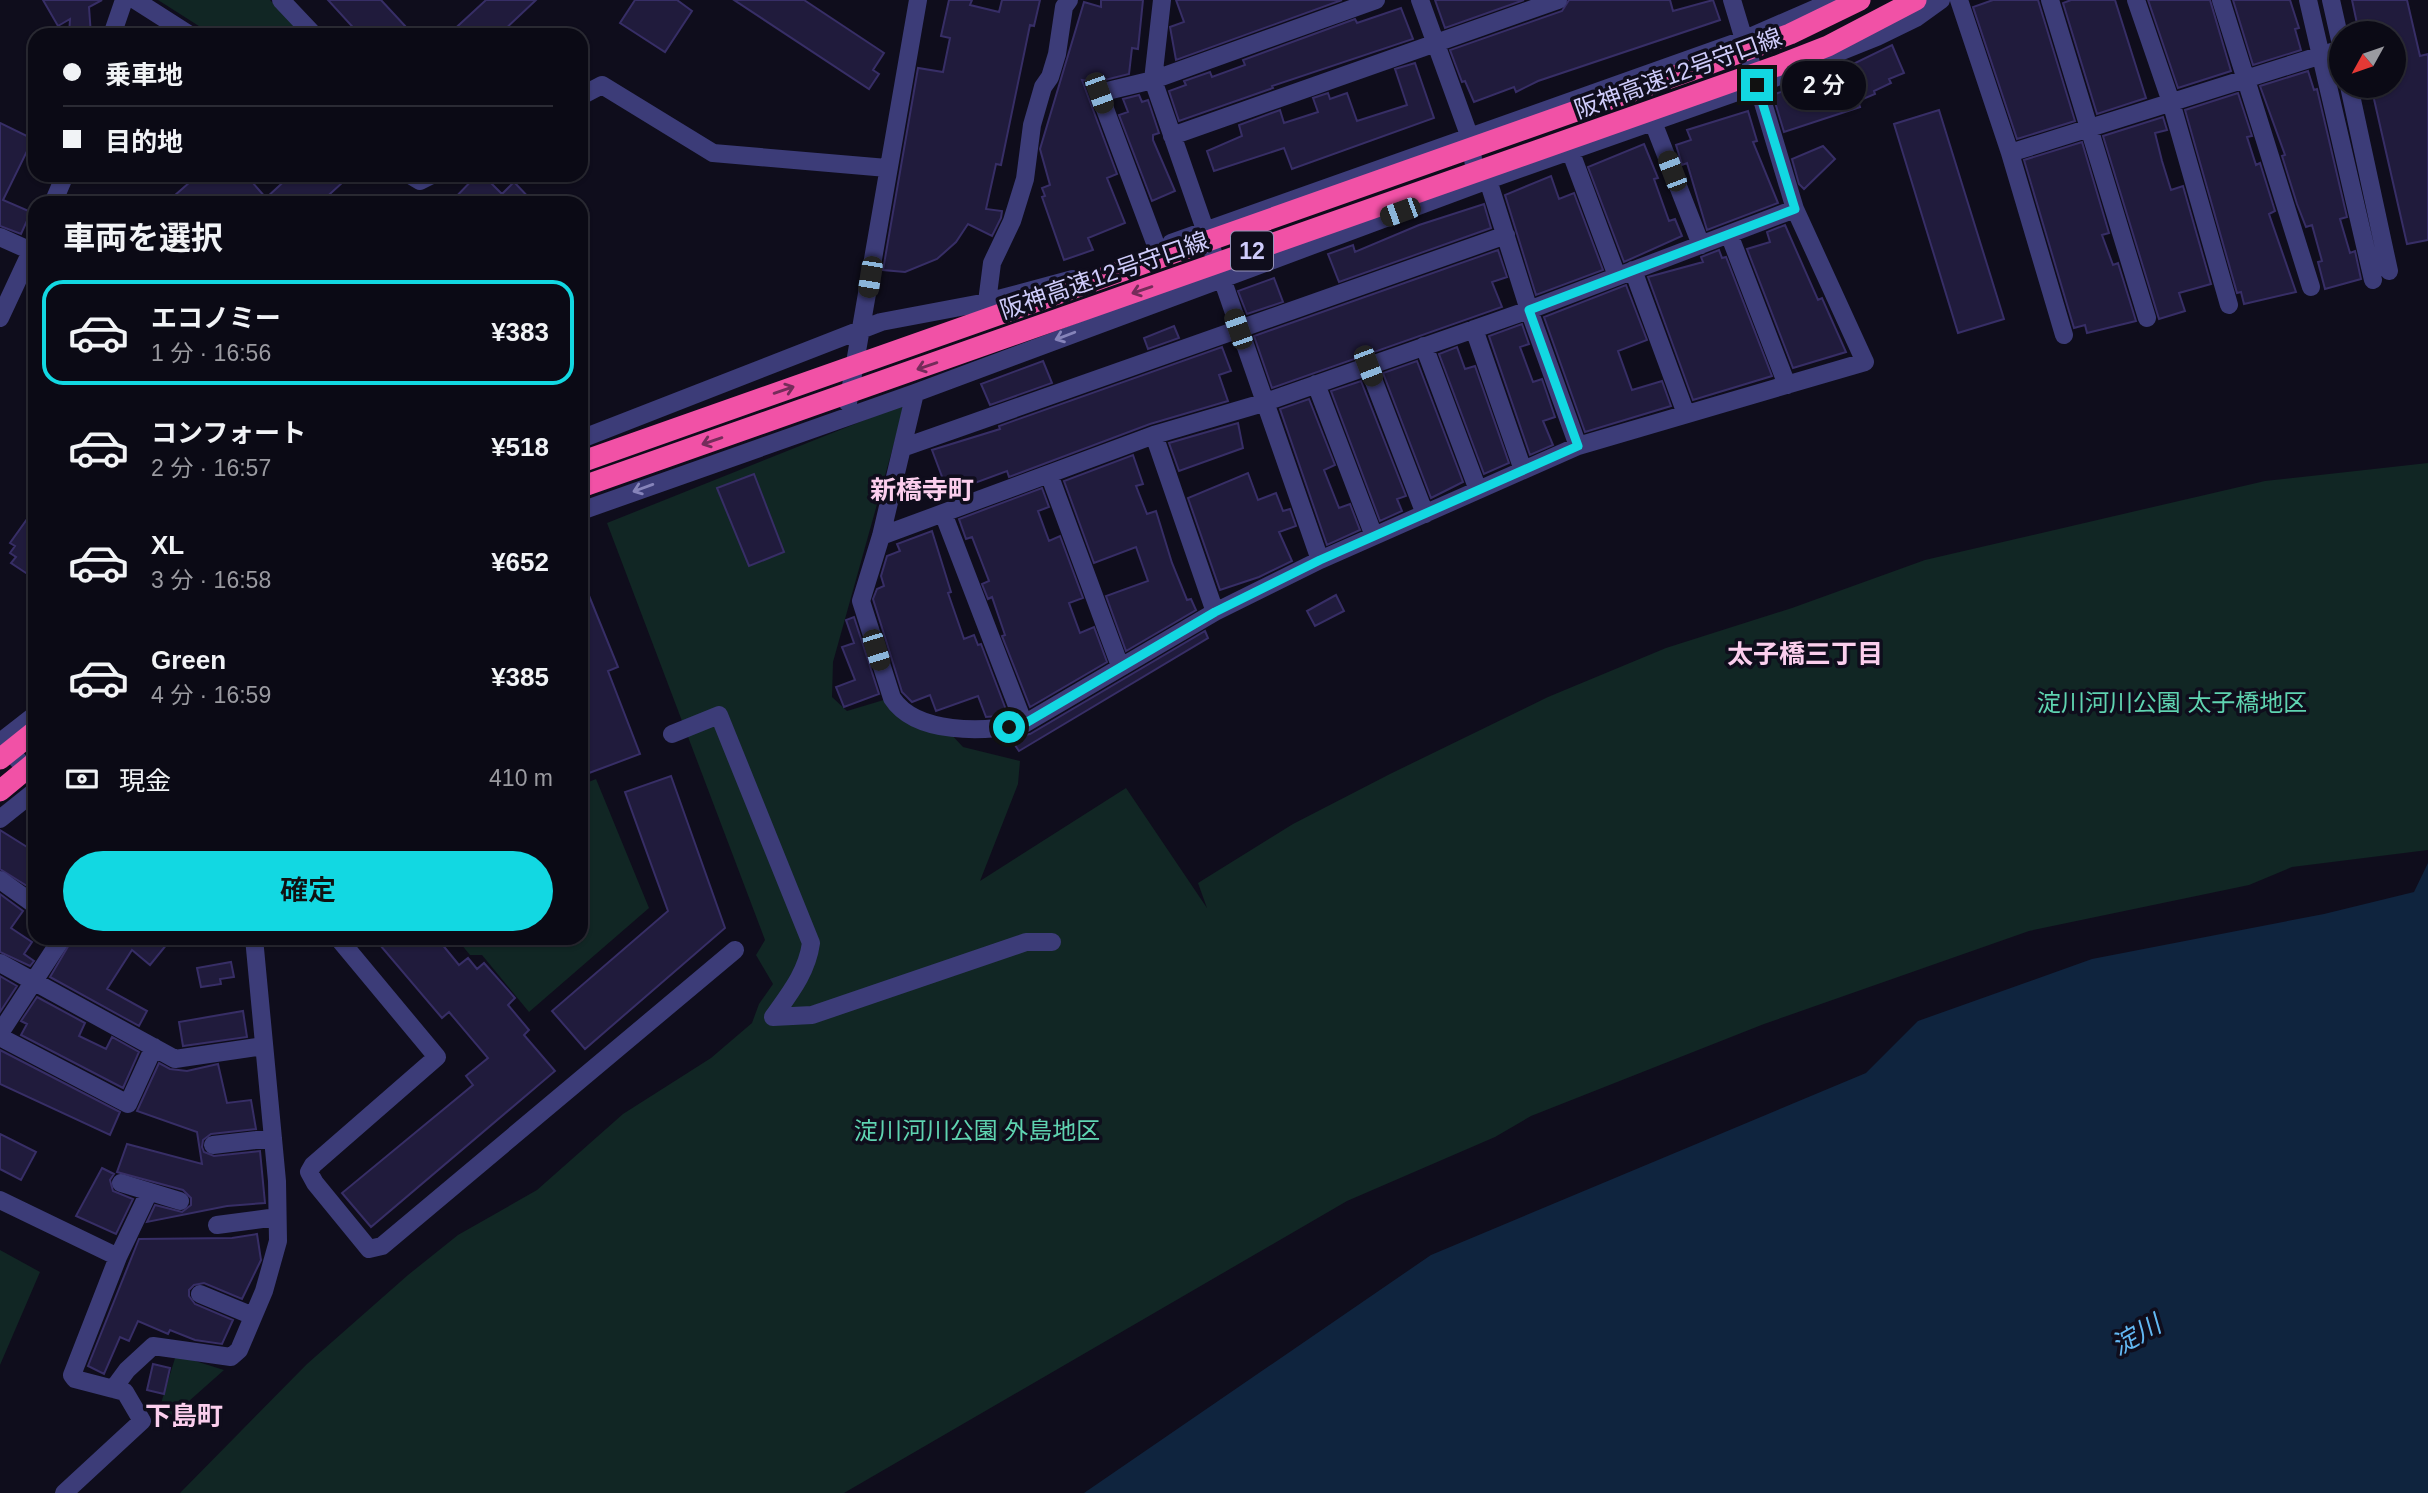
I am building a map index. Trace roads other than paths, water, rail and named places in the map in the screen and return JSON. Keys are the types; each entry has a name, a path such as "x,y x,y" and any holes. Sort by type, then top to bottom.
{"highway":[{"name":"阪神高速12号守口線","path":"588,460 1698,68 1790,34 1860,0"},
{"name":"阪神高速12号守口線","path":"588,485 1777,66 1870,26 1916,0"},
{"path":"0,746 28,734"},
{"path":"0,791 28,768"}],"street":[{"path":"108,0 121,8 114,28"},
{"path":"135,0 179,28"},
{"path":"281,0 307,28"},
{"path":"846,417 918,0"},
{"path":"987,302 992,263 1012,221 1025,179 1032,125 1043,87 1050,77 1057,54 1064,7 1069,0"},
{"path":"1162,0 1153,80 1263,403 1320,560"},
{"path":"1157,248 1099,93 1153,80 1376,0"},
{"path":"1420,0 1469,135 1483,182 1506,236 1529,310 1578,446"},
{"path":"1172,136 1558,0"},
{"path":"915,393 881,536 861,601 891,698 899,710 910,717 959,729 995,730 1024,724 1215,612 1320,560 1578,446 1864,362 1795,209 1732,0"},
{"path":"588,436 881,322 987,302 1070,280 1469,135 1743,40 1835,0"},
{"path":"588,509 915,393 1220,278 1757,85 1877,37 1916,18 1941,0"},
{"path":"2050,0 2147,318"},
{"path":"2136,0 2171,102 2230,305"},
{"path":"2221,0 2311,287"},
{"path":"2308,0 2329,91"},
{"path":"2331,0 2336,21"},
{"path":"1965,1 2064,335"},
{"path":"2010,153 2329,53"},
{"path":"588,92 602,85 713,153 887,168"},
{"path":"2331,98 2381,276 2351,98"},
{"path":"1653,121 1701,245"},
{"path":"1570,150 1686,414"},
{"path":"881,536 1154,435 1263,403 1529,310 1795,209"},
{"path":"1729,234 1787,385"},
{"path":"902,448 1506,236"},
{"path":"0,237 28,245"},
{"path":"0,318 28,258"},
{"path":"1474,329 1523,470"},
{"path":"1424,346 1478,490"},
{"path":"1368,366 1425,514"},
{"path":"1316,384 1374,536"},
{"path":"1154,435 1215,612"},
{"path":"1049,474 1120,666"},
{"path":"943,513 1024,724"},
{"path":"672,734 719,715 811,943 809,961 773,1017 812,1015 1026,942 1052,942"},
{"path":"28,721 0,746 28,772"},
{"path":"0,819 28,797"},
{"path":"0,880 28,900"},
{"path":"57,945 0,1035 128,1104 154,1047"},
{"path":"113,1389 127,1370 153,1346 231,1357 239,1350 278,1241 273,1138 255,945"},
{"path":"344,945 437,1057 313,1165 309,1172 369,1249 382,1246 736,950"},
{"path":"0,963 175,1059 264,1046"},
{"path":"213,1145 273,1138"},
{"path":"121,1183 180,1201"},
{"path":"64,1493 142,1421 125,1392 75,1380 72,1375 118,1257 149,1192"},
{"path":"0,1200 118,1257"},
{"path":"217,1225 277,1217"},
{"path":"200,1294 253,1316"}],"water":[{"name":"淀川","path":"2428,863 2428,1493 1084,1493 1431,1255 1866,1073 1918,1021 2092,959 2324,914 2414,892"}],"district":[{"name":"新橋寺町","path":"922,490"},
{"name":"太子橋三丁目","path":"1805,654"},
{"name":"下島町","path":"184,1416"}],"park label":[{"name":"淀川河川公園 太子橋地区","path":"2172,702"},
{"name":"淀川河川公園 外島地区","path":"977,1130"}]}
